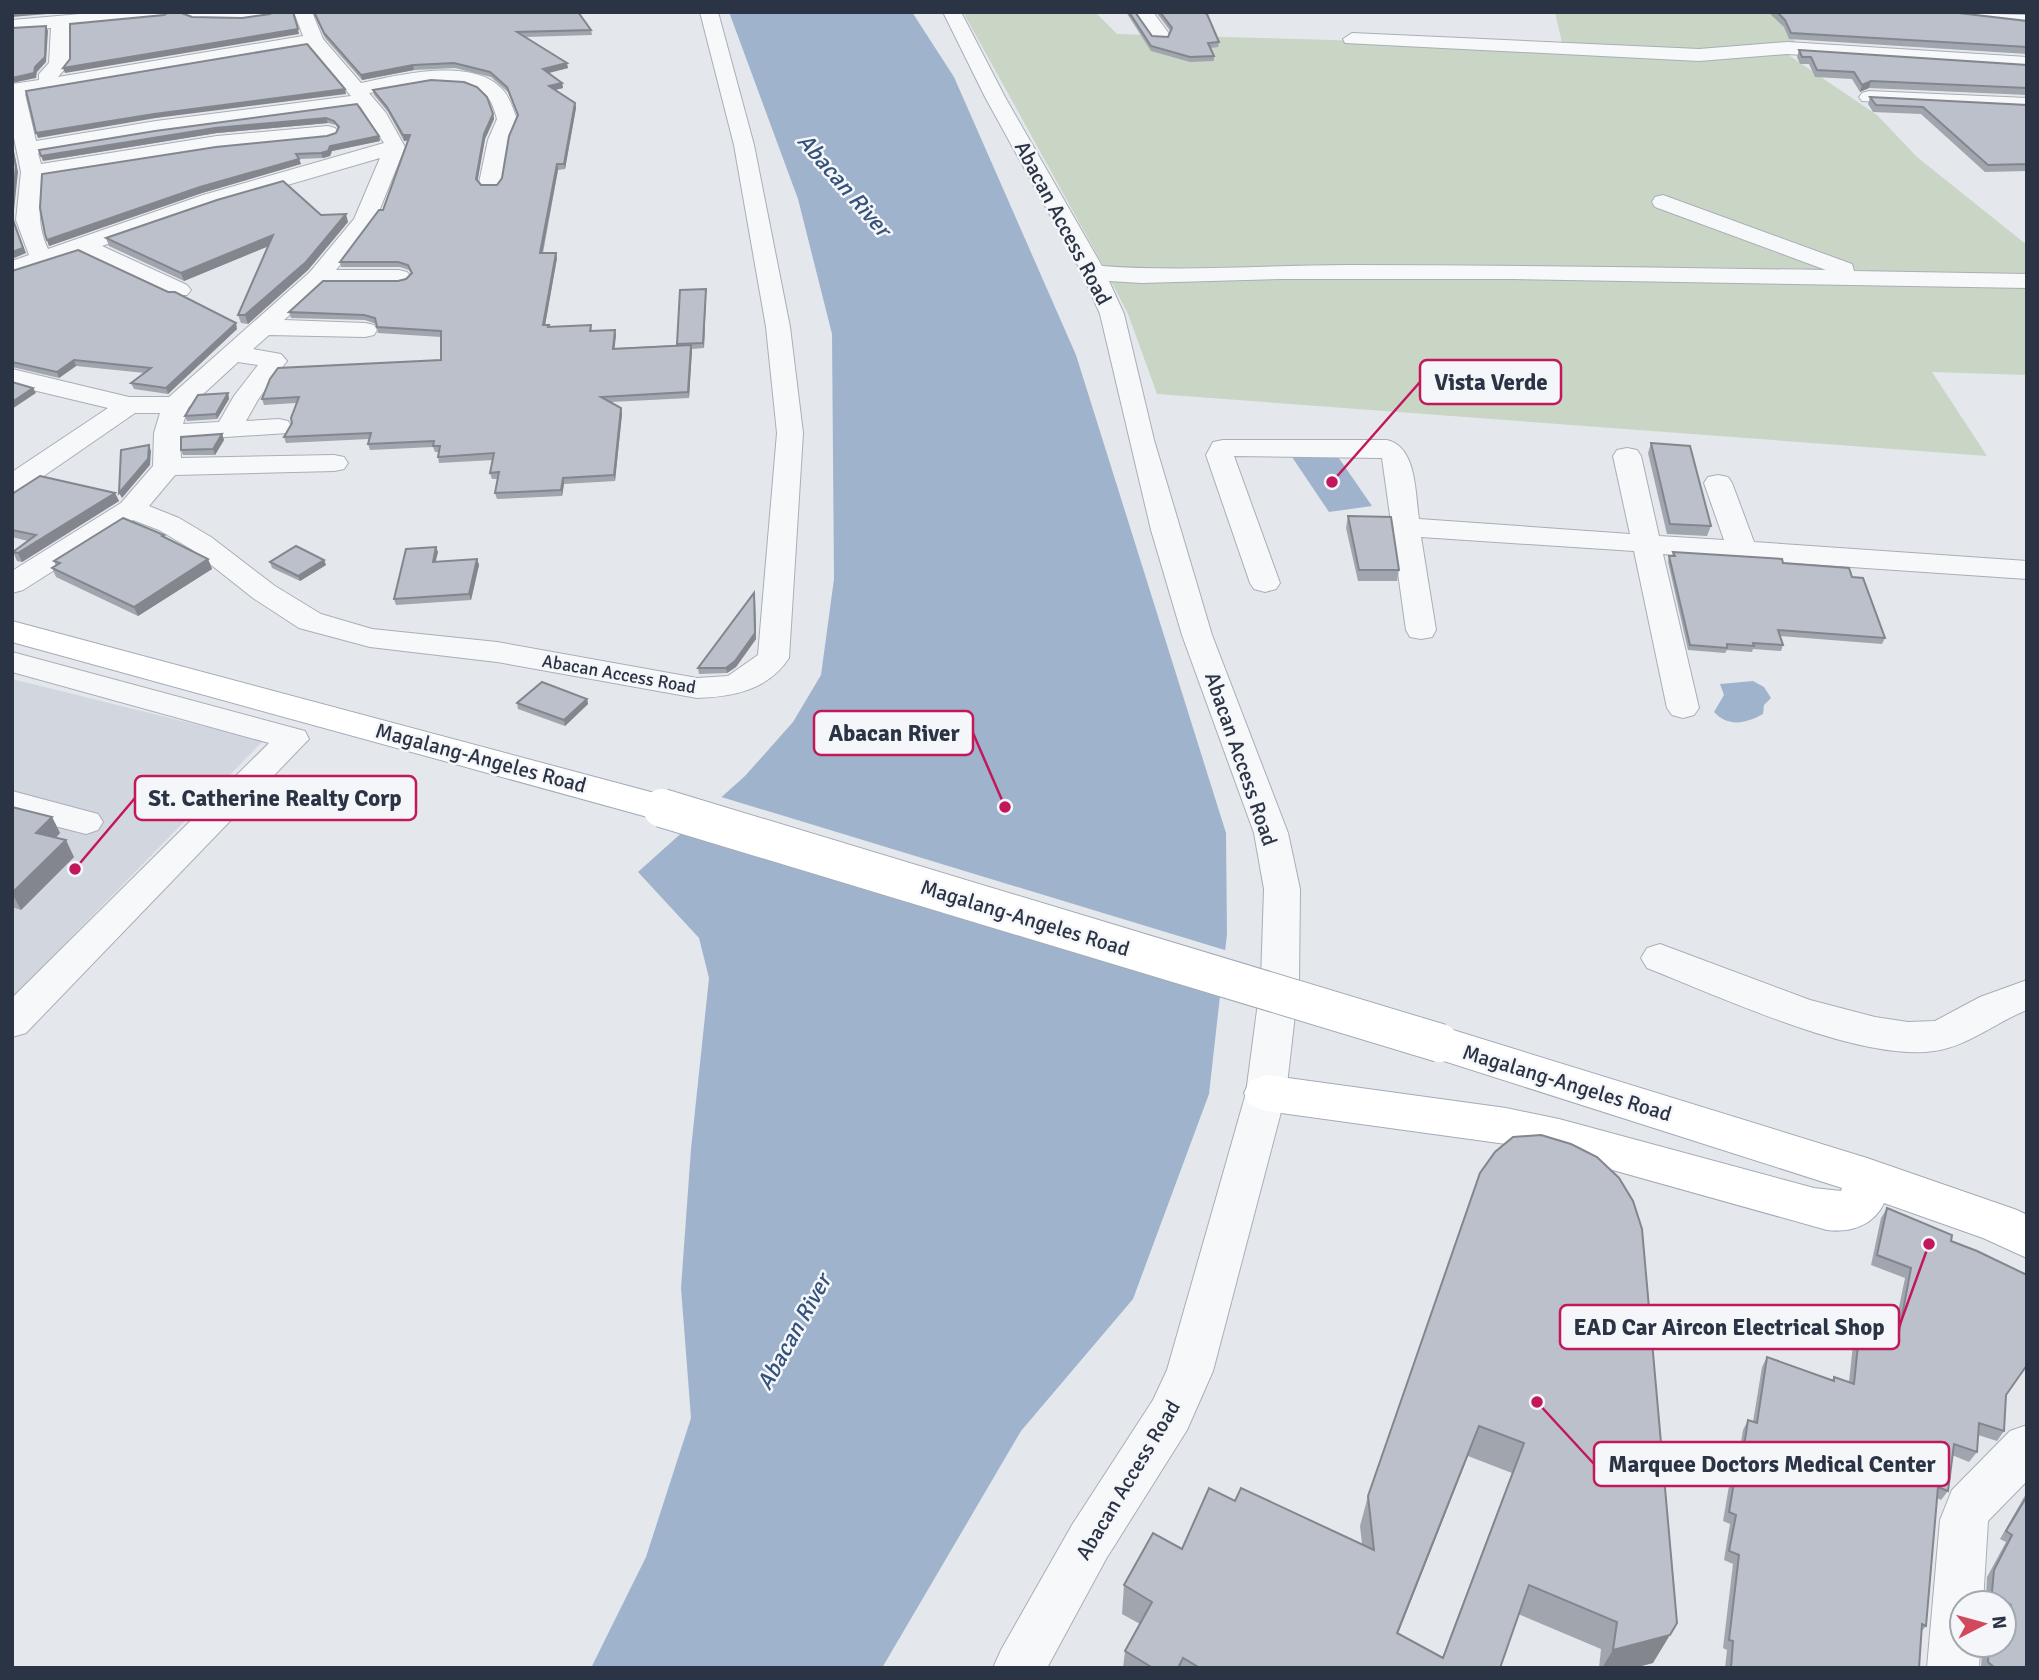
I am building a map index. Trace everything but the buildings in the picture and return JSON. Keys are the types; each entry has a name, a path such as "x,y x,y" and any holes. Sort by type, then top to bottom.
{"main road":[{"name":"Magalang-Angeles Road","path":"12,631 662,808 1440,1043 1867,1177 2000,1224 2027,1238"},
{"path":"1266,1093 1506,1126 1559,1137 1814,1209 1836,1212 1850,1210 1862,1201 1867,1177"}],"street":[{"path":"12,26 164,12"},
{"path":"183,12 228,16 269,12"},
{"path":"303,12 314,40 376,113 395,147"},
{"name":"Abacan Access Road","path":"131,509 169,524 201,543 264,592 310,621 370,638 497,652 697,688 718,688 755,677 773,659 790,433 778,327 744,145 709,12"},
{"name":"Abacan Access Road","path":"952,12 995,97 1094,273 1112,314 1140,440 1197,635 1271,833 1282,889 1280,980 1266,1093 1190,1371 1170,1415 1089,1542 1019,1668"},
{"path":"1143,12 1161,35"},
{"path":"1950,12 2027,20"},
{"path":"48,84 49,74 59,64 60,22"},
{"path":"1864,29 1874,54"},
{"path":"1352,39 1699,55 1774,48 2027,64"},
{"path":"42,259 32,239 27,220 32,172 13,90 314,40"},
{"path":"1939,68 1960,101"},
{"path":"28,148 358,95 454,76 475,80 491,89 498,96 507,119 498,140 490,183"},
{"path":"1869,97 2027,104"},
{"path":"163,172 190,167 195,145 193,122"},
{"path":"32,172 195,145 275,135 328,132"},
{"path":"17,575 131,509 167,467 167,433 176,405 318,277 364,221 395,147"},
{"path":"12,269 211,200 395,147"},
{"path":"196,180 211,200"},
{"path":"29,195 56,190"},
{"path":"1663,202 1870,279"},
{"path":"82,245 180,290"},
{"path":"1094,273 1141,276 1281,272 1512,272 2027,282"},
{"path":"318,277 399,277"},
{"path":"260,327 365,330"},
{"path":"229,428 247,396 274,361 232,355"},
{"path":"12,377 129,405 176,405"},
{"path":"12,485 24,466 129,405"},
{"path":"167,433 279,427"},
{"path":"1265,583 1220,455 1223,449 1387,448 1395,456 1421,630"},
{"path":"1628,456 1683,708"},
{"path":"167,467 334,463"},
{"path":"1718,483 1742,549"},
{"path":"1406,527 2027,570"},
{"path":"12,690 24,665 66,646"},
{"path":"12,1022 293,739 24,665"},
{"path":"12,803 86,822"},
{"path":"1660,958 1846,1025 1896,1036 1933,1037 1958,1028 1982,1013 2027,994"},
{"path":"1953,1668 1964,1520 1969,1507 2027,1447"}],"shaded area":[{"path":"12,679 263,741 12,998"}],"green space":[{"path":"963,12 1095,12 1117,34 1333,40 1704,58 1781,50 1877,115 1917,157 2027,245 2027,375 1932,372 1987,456 1157,394 1128,314"},
{"path":"1555,12 1786,12 1796,46 1713,53 1563,47"}],"water":[{"path":"729,12 912,12 954,77 1076,355 1226,833 1227,934 1209,1094 1133,1299 1021,1431 882,1668 591,1668 646,1557 691,1418 681,1288 691,1149 709,978 699,938 638,872 745,776 793,722 821,675 834,579 832,334 798,199"},
{"path":"1334,451 1372,506 1329,512 1292,457"},
{"path":"1753,681 1764,687 1771,698 1764,705 1763,714 1750,720 1731,722 1714,712 1724,695 1720,684"}],"pier":[{"path":"718,796 1228,951 1223,998 682,828"}],"place":[{"name":"Vista Verde","path":"1332,482"},
{"name":"Abacan River","path":"1005,807"},
{"name":"St. Catherine Realty Corp","path":"75,869"},
{"name":"EAD Car Aircon Electrical Shop","path":"1929,1244"},
{"name":"Marquee Doctors Medical Center","path":"1537,1402"}]}
